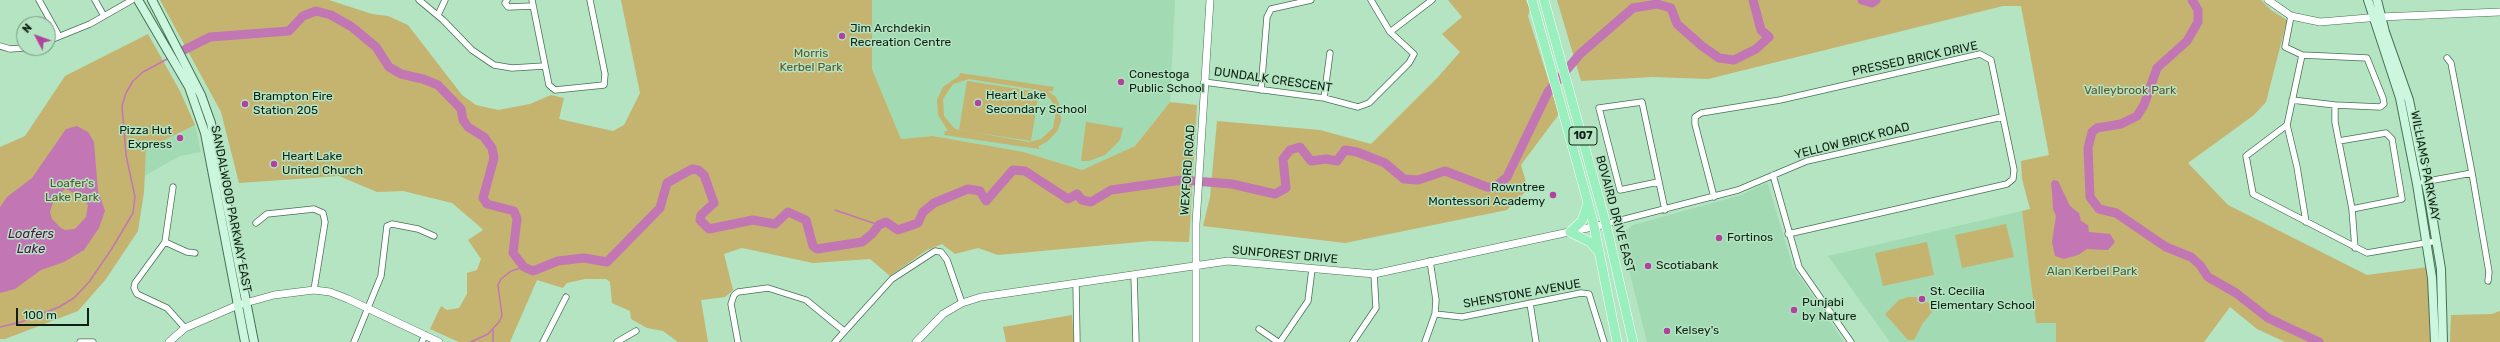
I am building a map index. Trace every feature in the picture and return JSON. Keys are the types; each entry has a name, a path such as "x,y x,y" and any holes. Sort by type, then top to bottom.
{"main road":[{"name":"SANDALWOOD PARKWAY EAST","path":"138,0 202,97 216,139 242,304 245,342"},
{"name":"SANDALWOOD PARKWAY EAST","path":"152,0 172,50"},
{"name":"BOVAIRD DRIVE EAST","path":"1532,0 1558,86 1588,200 1617,342"},
{"name":"BOVAIRD DRIVE EAST","path":"1544,0 1606,224 1630,327 1635,342"},
{"name":"WILLIAMS PARKWAY","path":"2368,0 2372,18 2400,98 2437,241 2441,269 2443,342"},
{"name":"WILLIAMS PARKWAY","path":"2377,0 2380,17 2409,100 2421,183 2432,278 2435,342"},
{"path":"1588,200 1584,218 1570,232 1590,242 1599,253"},
{"name":"SANDALWOOD PARKWAY EAST","path":"242,304 254,342"}],"street":[{"path":"39,0 59,36"},
{"path":"95,0 104,16"},
{"path":"56,37 104,16 132,0"},
{"path":"419,0 438,15 472,50 494,65 512,68 544,66"},
{"path":"438,15 445,0"},
{"path":"506,0 505,3 508,7 532,3 549,85 555,90 601,87 605,80 590,0"},
{"name":"WEXFORD ROAD","path":"1196,342 1196,208 1204,82 1211,15 1210,0"},
{"path":"1261,90 1267,17 1270,9 1311,0"},
{"name":"DUNDALK CRESCENT","path":"1204,82 1324,98 1358,107 1369,103 1408,63 1414,54 1390,32 1371,0"},
{"path":"1390,32 1432,0"},
{"path":"2268,0 2291,16 2320,22 2380,17 2500,12"},
{"path":"2291,16 2285,47 2302,55 2367,58 2384,104 2380,107 2335,105 2292,100"},
{"path":"0,46 10,49 16,49"},
{"path":"1324,98 1330,53"},
{"name":"PRESSED BRICK DRIVE","path":"1714,197 1695,124 1695,117 1701,112 1780,100 1980,54 1991,60 2014,170 2013,179 2007,184 1788,234"},
{"path":"2302,55 2287,125 2297,167 2306,222"},
{"path":"2447,58 2451,64 2472,173 2489,272 2488,281"},
{"path":"1658,182 1620,190 1599,108 1642,102 1665,210"},
{"path":"2335,105 2335,122 2352,209 2354,248"},
{"name":"YELLOW BRICK ROAD","path":"1594,227 1665,210 1738,190 1807,161 2002,117"},
{"path":"2287,125 2246,156 2253,194 2354,248 2367,253 2437,241"},
{"path":"2339,141 2386,132 2392,139 2402,199 2352,209"},
{"path":"2421,183 2472,173"},
{"path":"1773,175 1788,234 1799,267 1851,342"},
{"path":"173,187 165,242 135,282 134,288 137,294 167,308 185,328"},
{"path":"256,223 267,214 314,209 323,213 325,222 314,290"},
{"path":"354,342 381,276 387,226 392,224 418,229 434,236"},
{"name":"SUNFOREST DRIVE","path":"916,342 943,314 962,303 981,297 1196,266 1242,261 1374,274 1594,227"},
{"path":"165,242 187,252 195,253"},
{"path":"835,342 892,279 935,251 941,252 947,260 962,303"},
{"path":"1425,342 1435,314 1436,290 1430,261"},
{"path":"1259,329 1279,342 1308,301 1312,269"},
{"path":"1353,342 1376,308 1374,274"},
{"path":"1134,275 1136,342"},
{"path":"1076,283 1077,342"},
{"path":"738,342 731,304 734,295 738,292 768,288 806,300 844,331"},
{"path":"169,342 185,328 242,304 274,295 314,290 330,292 367,308 423,339 439,342"},
{"name":"SHENSTONE AVENUE","path":"1435,314 1462,317 1581,293 1589,294 1604,342"},
{"path":"543,342 566,297"},
{"path":"1530,303 1536,342"},
{"path":"617,342 636,331"},
{"path":"80,342 93,342"}],"shaded area":[{"name":"Heart Lake Secondary School","path":"872,0 1175,0 1170,102 1135,146 1082,170 1024,152 933,136 901,139 872,69"},
{"path":"195,125 201,152 180,156 144,176 146,149"},
{"path":"1766,183 1768,184 1793,267 1844,342 1647,342 1621,238 1624,232 1633,225 1741,195"},
{"name":"St. Cecilia Elementary School","path":"2022,211 2036,323 2056,323 2056,342 1890,342 1828,256"}],"green space":[{"name":"Morris Kerbel Park","path":"160,0 329,0 372,14 388,16 408,25 462,95 476,105 498,110 530,104 551,95 564,98 559,119 613,131 624,125 640,93 621,0 872,0 872,69 901,139 933,136 1024,152 1082,170 1135,146 1170,102 1197,105 1189,242 1150,241 998,255 978,248 955,254 942,244 927,250 890,276 870,259 813,263 742,248 724,254 733,290 725,297 701,300 708,342 678,342 663,331 647,328 631,319 630,311 612,303 610,282 606,279 585,279 567,283 563,288 537,280 510,342 459,342 430,329 441,306 447,310 459,308 467,294 467,273 477,270 481,259 468,240 483,230 452,203 403,191 377,192 339,176 239,183 221,112"},
{"path":"1448,0 1526,0 1530,9 1528,16 1559,114 1521,165 1528,189 1507,210 1345,243 1203,226 1210,197 1217,121 1320,130 1371,144 1438,77 1460,52 1442,34 1462,17"},
{"name":"Valleybrook Park","path":"1557,0 2261,0 2271,10 2287,20 2266,102 2254,115 2188,163 2228,205 2367,275 2428,267 2430,342 2285,342 2257,329 2230,307 2204,342 2056,342 2056,323 2036,323 2022,211 2030,209 2022,179 2021,161 2049,155 2021,6 2003,6 1708,79 1653,77 1581,81"},
{"name":"Loafer's Lake Park","path":"148,34 180,91 195,125 146,149 144,192 138,231 106,279 78,311 5,339 0,339 0,147 25,136 65,76"},
{"path":"960,73 1054,87 1053,91 1048,91 1056,97 1060,106 1061,121 1058,130 1048,141 1039,146 1039,149 944,135 945,131 948,131 938,115 937,100 943,87 959,76","holes":["969,79 1038,90 1051,100 1056,112 1053,128 1041,139 1029,142 955,129 944,116 943,99 953,84"]},
{"path":"967,81 1039,92 1031,141 959,130"},
{"path":"1086,122 1123,128 1120,140 1105,155 1089,161 1081,161"},
{"path":"2006,224 2014,257 1962,268 1955,235"},
{"path":"1927,242 1934,275 1883,286 1875,253"},
{"path":"1908,297 1918,297 1936,307 1923,323 1914,340 1908,340 1885,314 1899,300"},
{"path":"2500,311 2500,342 2450,342 2451,315 2492,314"},
{"path":"1072,315 1074,342 1006,342 1003,327"}],"water":[{"name":"Loafers Lake","path":"77,126 88,132 94,142 98,191 105,211 99,228 84,250 64,262 41,270 15,289 0,293 0,207 7,197 32,178 66,129","holes":["65,189 81,196 88,205 86,217 75,229 65,230 61,228 52,219 50,212 54,199"]},
{"path":"2053,180 2058,181 2070,206 2079,213 2081,221 2088,225 2089,232 2110,234 2115,242 2108,250 2087,249 2078,255 2064,259 2055,256 2052,242 2056,216 2053,209 2051,183"}],"waterway":[{"path":"182,51 210,37 289,31 303,16 316,11 331,15 352,27 376,47 389,67 401,74 423,79 438,85 461,109 463,120 468,127 484,137 492,148 494,158 483,198 487,204 514,211 517,219 513,253 524,267 533,271 558,261 584,258 607,262 660,208 667,183 692,169 698,170 704,175 714,203 701,215 700,220 709,229 753,220 775,224 788,212 806,220 813,246 817,249 862,242 872,234 879,225 886,222 898,230 918,223 923,212 934,203 968,189 980,191 986,201 1013,170 1025,171 1068,199 1077,194 1082,200 1091,202 1111,190 1182,180 1232,184 1275,194 1286,188 1283,159 1290,150 1300,147 1311,161 1326,159 1337,161 1345,150 1357,152 1385,163 1404,179 1418,180 1445,171 1487,187 1495,187 1507,177 1548,92 1580,54 1633,8 1657,4 1671,8 1677,24 1702,46 1719,58 1734,60 1756,49 1769,37 1761,30 1753,0"},
{"path":"1862,0 1872,3 1876,0"},
{"path":"2192,0 2198,10 2198,22 2187,41 2157,68 2144,105 2137,116 2121,124 2097,128 2092,132 2088,148 2090,197 2099,209 2116,213 2166,247 2191,257 2200,265 2208,277 2236,293 2268,318 2319,342"},
{"path":"0,327 21,322 59,307 74,298 89,282 111,250 133,213 135,197 126,155 122,106 126,93 133,81 143,72 169,58"},
{"path":"835,210 879,225"},
{"path":"471,342 488,334 499,322 502,316 498,285 501,279 511,271 524,267"},
{"path":"493,330 493,342"}],"place":[{"name":"Jim Archdekin Recreation Centre","path":"842,36"},
{"name":"Conestoga Public School","path":"1121,82"},
{"name":"Heart Lake Secondary School","path":"978,103"},
{"name":"Brampton Fire Station 205","path":"245,104"},
{"name":"Pizza Hut Express","path":"180,138"},
{"name":"Heart Lake United Church","path":"274,164"},
{"name":"Rowntree Montessori Academy","path":"1553,195"},
{"name":"Fortinos","path":"1719,238"},
{"name":"Scotiabank","path":"1648,266"},
{"name":"St. Cecilia Elementary School","path":"1922,299"},
{"name":"Punjabi by Nature","path":"1794,310"},
{"name":"Kelsey's","path":"1667,331"}],"park label":[{"name":"Alan Kerbel Park","path":"2092,272"}]}
